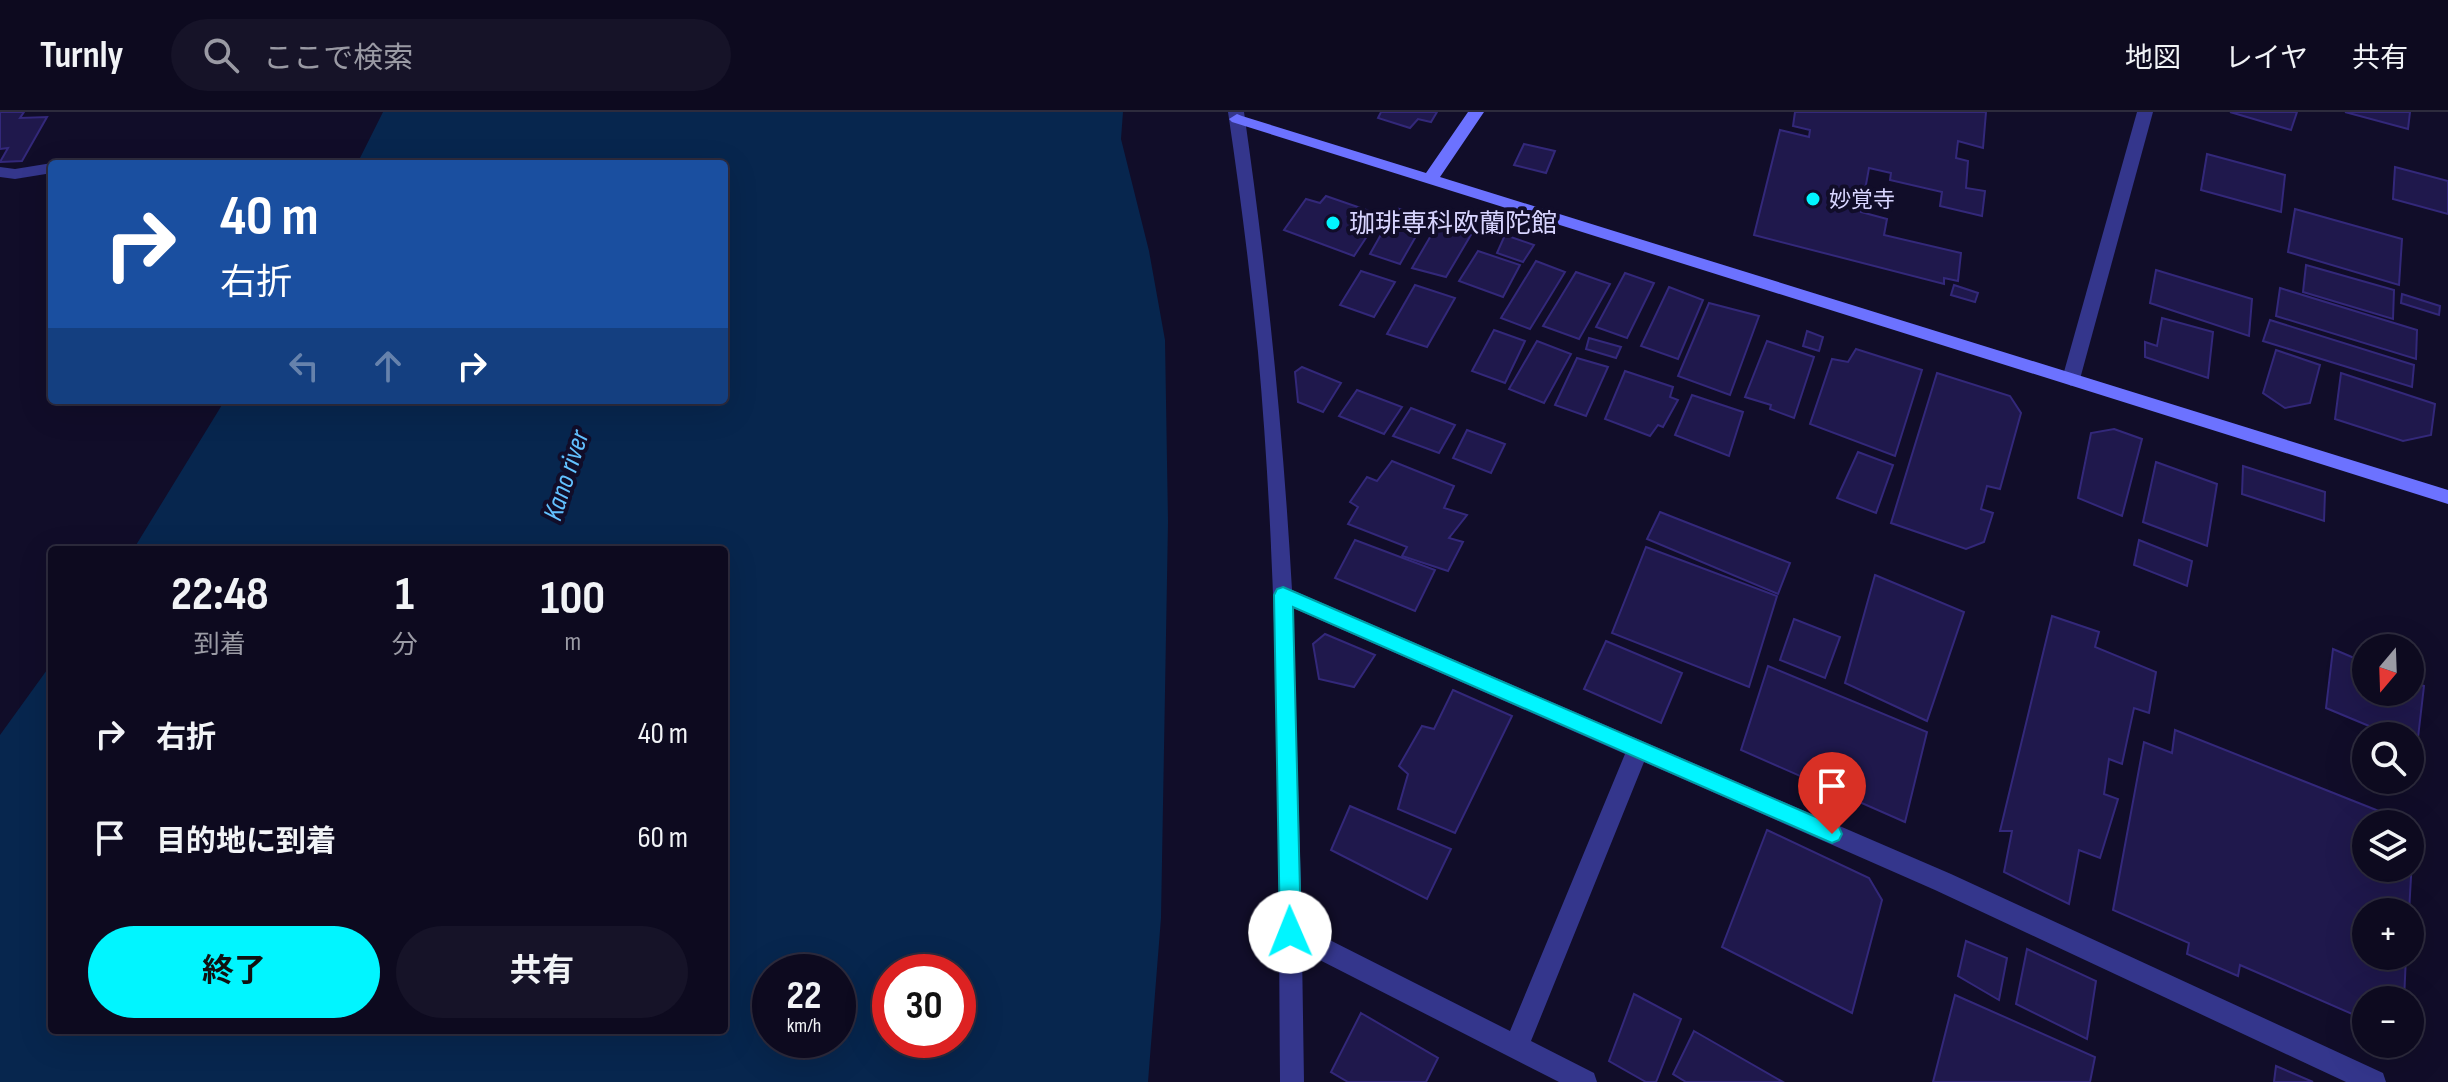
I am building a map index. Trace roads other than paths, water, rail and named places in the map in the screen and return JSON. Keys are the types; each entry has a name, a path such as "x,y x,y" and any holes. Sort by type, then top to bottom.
{"street":[{"path":"1430,179 1476,112"},
{"path":"2071,379 2145,112"},
{"path":"1292,1082 1283,595 1264,328 1236,116 2448,497"},
{"path":"0,172 15,174 48,169"},
{"path":"1283,595 1943,882 2374,1082"},
{"path":"1516,1047 1638,749"},
{"path":"1290,932 1585,1082"}],"water":[{"name":"Kano river","path":"383,112 1123,112 1121,139 1149,251 1165,340 1168,522 1161,918 1148,1082 0,1082 0,735 48,669 48,1034 728,1034 728,546 135,546 223,404 728,404 728,160 359,160"}],"place":[{"name":"妙覚寺","path":"1813,199"},
{"name":"珈琲専科欧蘭陀館","path":"1333,223"}]}
